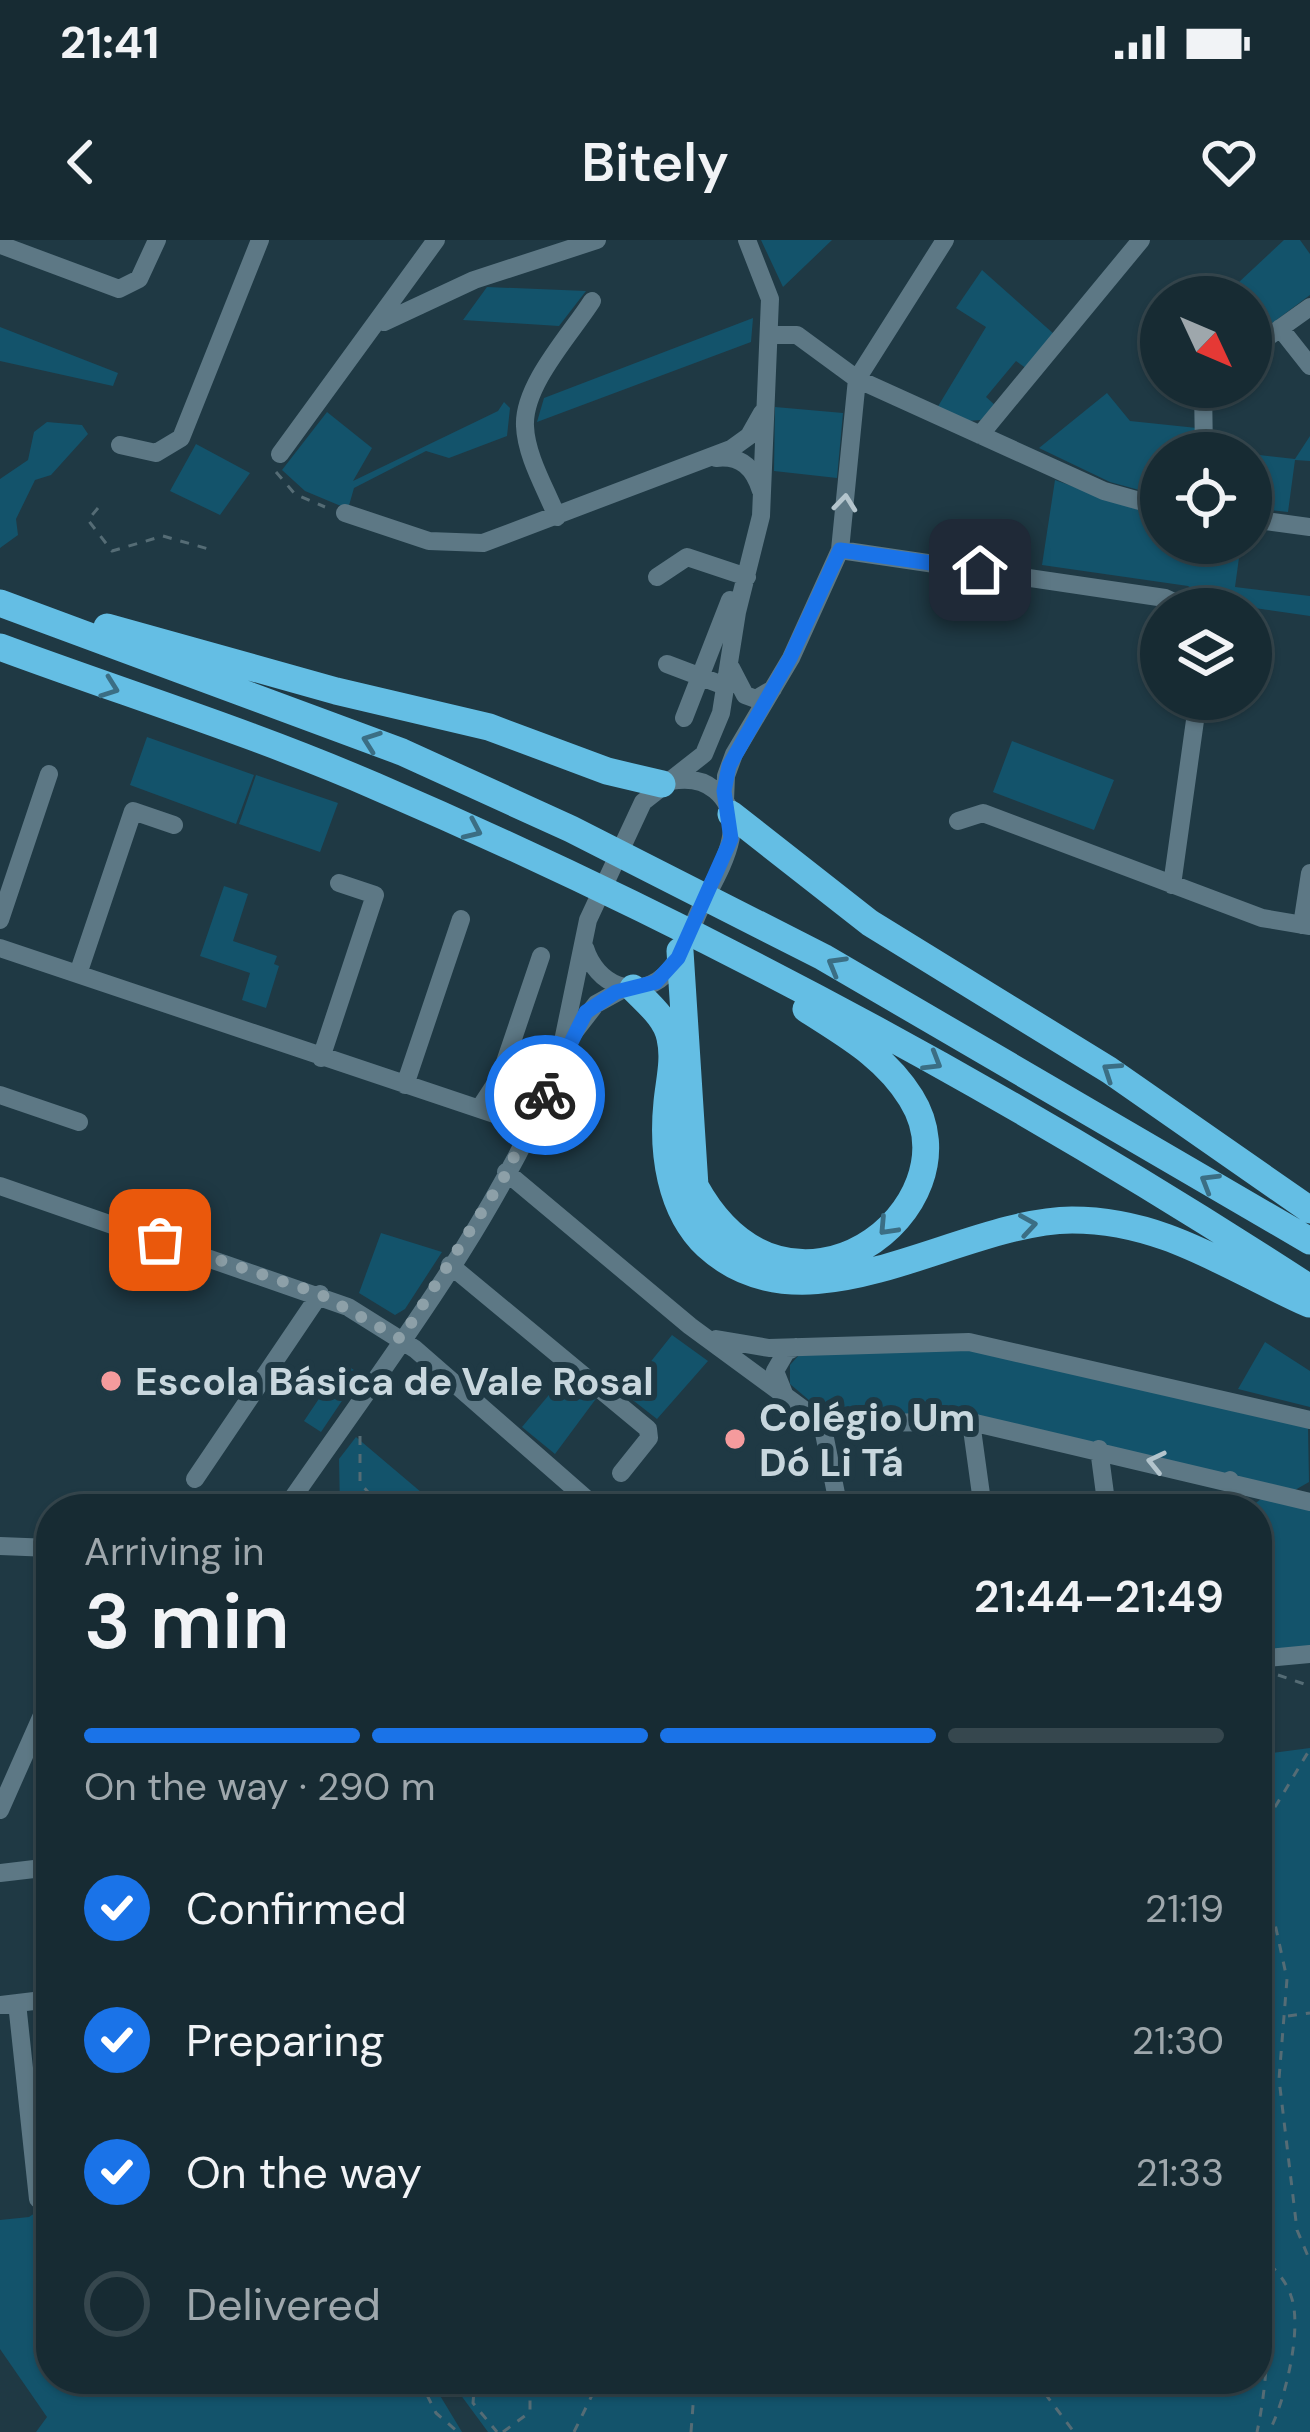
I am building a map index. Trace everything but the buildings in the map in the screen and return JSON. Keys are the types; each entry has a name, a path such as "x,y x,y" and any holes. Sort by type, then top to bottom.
{"highway":[{"path":"0,600 336,691 489,727 658,789"},
{"path":"0,600 402,752 571,829 823,957 1310,1241"},
{"path":"0,647 370,784 661,917 862,1020 1310,1288"},
{"path":"728,807 870,922 1109,1070 1310,1210"},
{"path":"661,917 864,1046 888,1066 914,1102 921,1124 921,1170 894,1222 870,1245 842,1258 786,1263 747,1249 710,1214 695,1186 689,1153 691,1060 679,985 680,951"},
{"path":"629,988 663,1020 670,1037 666,1138 669,1174 682,1212 706,1245 740,1269 784,1283 820,1282 986,1232 1040,1222 1091,1221 1186,1240 1310,1304"}],"street":[{"path":"2,244 118,289 140,279 157,240"},
{"path":"119,445 156,453 181,438 260,240"},
{"path":"280,454 436,240"},
{"path":"370,336 397,314 461,285 597,240"},
{"path":"556,1075 588,920 658,789 695,763 710,743 725,686 759,535 770,335 767,284 747,240"},
{"path":"295,1494 450,1265 506,1172 586,1012 629,988 663,977 680,951 728,850 726,776 734,754 777,683 840,550 857,379 945,240"},
{"path":"980,435 1141,240"},
{"path":"556,517 528,443 525,417 535,390 592,301"},
{"path":"1272,334 1310,307"},
{"path":"1280,328 1310,366"},
{"path":"770,335 797,335 857,379 1104,491 1140,501"},
{"path":"346,514 454,545 493,541 706,460 749,436 765,402"},
{"path":"706,460 741,461 754,474 762,495"},
{"path":"1272,522 1310,527"},
{"path":"840,550 1140,594"},
{"path":"657,577 687,557 744,586"},
{"path":"684,718 728,603 744,586"},
{"path":"730,652 733,677 745,695 761,698 777,683"},
{"path":"667,664 725,686"},
{"path":"1172,885 1195,720"},
{"path":"0,920 49,774"},
{"path":"658,789 697,780 728,807"},
{"path":"78,974 133,811 174,825"},
{"path":"958,820 983,813 1262,918 1306,926 1310,873"},
{"path":"321,1058 375,895 339,883"},
{"path":"405,1085 461,919"},
{"path":"584,944 594,969 629,988"},
{"path":"0,948 530,1126"},
{"path":"479,1109 500,1077 541,956"},
{"path":"0,1095 80,1122"},
{"path":"506,1172 690,1326 822,1423 971,1422 1310,1502"},
{"path":"0,1186 320,1294 401,1339 581,1494"},
{"path":"450,1265 648,1430 649,1438 621,1473"},
{"path":"195,1479 320,1294"},
{"path":"690,1326 731,1344 986,1344 1310,1420"},
{"path":"795,1406 782,1393 776,1371 786,1352 796,1347"},
{"path":"971,1422 981,1494"},
{"path":"822,1423 836,1494"},
{"path":"1099,1449 1105,1494"},
{"path":"1231,1480 1233,1494"},
{"path":"0,1546 36,1547"},
{"path":"1272,1658 1310,1654"},
{"path":"0,1810 36,1746"},
{"path":"0,1873 36,1869"},
{"path":"9,2004 36,2181"},
{"path":"30,2128 36,2128"}],"path":[{"path":"280,454 276,473 287,488 346,514"},
{"path":"98,508 88,520 112,551 163,536 212,550"},
{"path":"352,1412 359,1423 360,1483 369,1494"},
{"path":"1272,1817 1283,1788 1310,1749"},
{"path":"1272,1920 1282,1953 1287,2016 1280,2099 1297,2230 1310,2261"},
{"path":"1287,2016 1310,2013"},
{"path":"1269,2432 1281,2408 1297,2315 1284,2280 1272,2267"},
{"path":"426,2394 436,2413 458,2432"},
{"path":"474,2394 473,2403 500,2432 530,2412 530,2394"},
{"path":"574,2432 593,2394"},
{"path":"691,2432 693,2394"},
{"path":"1045,2394 1074,2432"},
{"path":"1257,2432 1266,2394"}],"shaded area":[{"path":"761,240 832,240 783,287"},
{"path":"1284,240 1300,240 1310,254 1310,295 1272,323 1272,276 1245,276"},
{"path":"982,270 1055,335 1027,369 1016,361 986,397 996,406 981,420 966,421 937,408 986,327 956,308"},
{"path":"487,287 586,291 559,326 463,320"},
{"path":"753,318 751,342 537,422 544,398"},
{"path":"0,327 118,373 113,386 0,361"},
{"path":"1107,393 1130,421 1197,428 1197,432 1140,432 1140,490 1110,482 1039,448"},
{"path":"504,402 510,408 507,436 449,458 426,451 354,488 348,509 305,491 282,470 327,412 372,448 353,481 498,411"},
{"path":"775,407 843,413 837,478 774,471"},
{"path":"47,422 82,425 88,434 51,475 35,480 16,519 18,535 0,548 0,479 28,460 34,432"},
{"path":"1310,436 1310,461 1295,460 1288,512 1272,510 1272,456 1295,459"},
{"path":"196,444 250,473 220,515 170,491"},
{"path":"1055,480 1140,510 1140,564 1238,564 1235,587 1243,588 1191,588 1042,565"},
{"path":"1272,591 1310,596 1310,616 1272,611"},
{"path":"147,737 254,775 236,824 130,785"},
{"path":"1012,741 1114,780 1094,830 993,792"},
{"path":"256,775 338,803 320,852 239,824"},
{"path":"224,886 248,894 233,941 277,956 274,964 279,966 266,1008 242,1000 250,973 200,956"},
{"path":"381,1233 442,1252 405,1309 395,1315 359,1293"},
{"path":"672,1335 708,1361 657,1419 625,1394"},
{"path":"1265,1342 1310,1371 1310,1407 1238,1389"},
{"path":"959,1348 1308,1428 1309,1482 1295,1490 973,1414 873,1415 848,1406 823,1412 790,1384 790,1365 799,1355"},
{"path":"343,1363 360,1374 321,1432 304,1421"},
{"path":"569,1371 598,1396 555,1454 522,1427"},
{"path":"356,1437 423,1494 340,1494 339,1459"},
{"path":"1272,1501 1310,1509 1310,1648 1278,1651 1272,1646"},
{"path":"1310,1748 1310,2432 488,2432 460,2394 1272,2394 1272,1753"},
{"path":"36,2212 36,2394 439,2394 462,2432 36,2432 47,2417 0,2349 0,2220"}],"way so far":[{"path":"160,1240 320,1294 401,1339 504,1177 545,1095"}],"place":[{"name":"Escola Básica de Vale Rosal","path":"111,1381"},
{"name":"Colégio Um Dó Li Tá","path":"735,1439"}],"route":[{"path":"545,1095 586,1012 625,988 656,982 678,958 731,839 731,814 724,791 729,766 790,658 840,550 980,570"}]}
